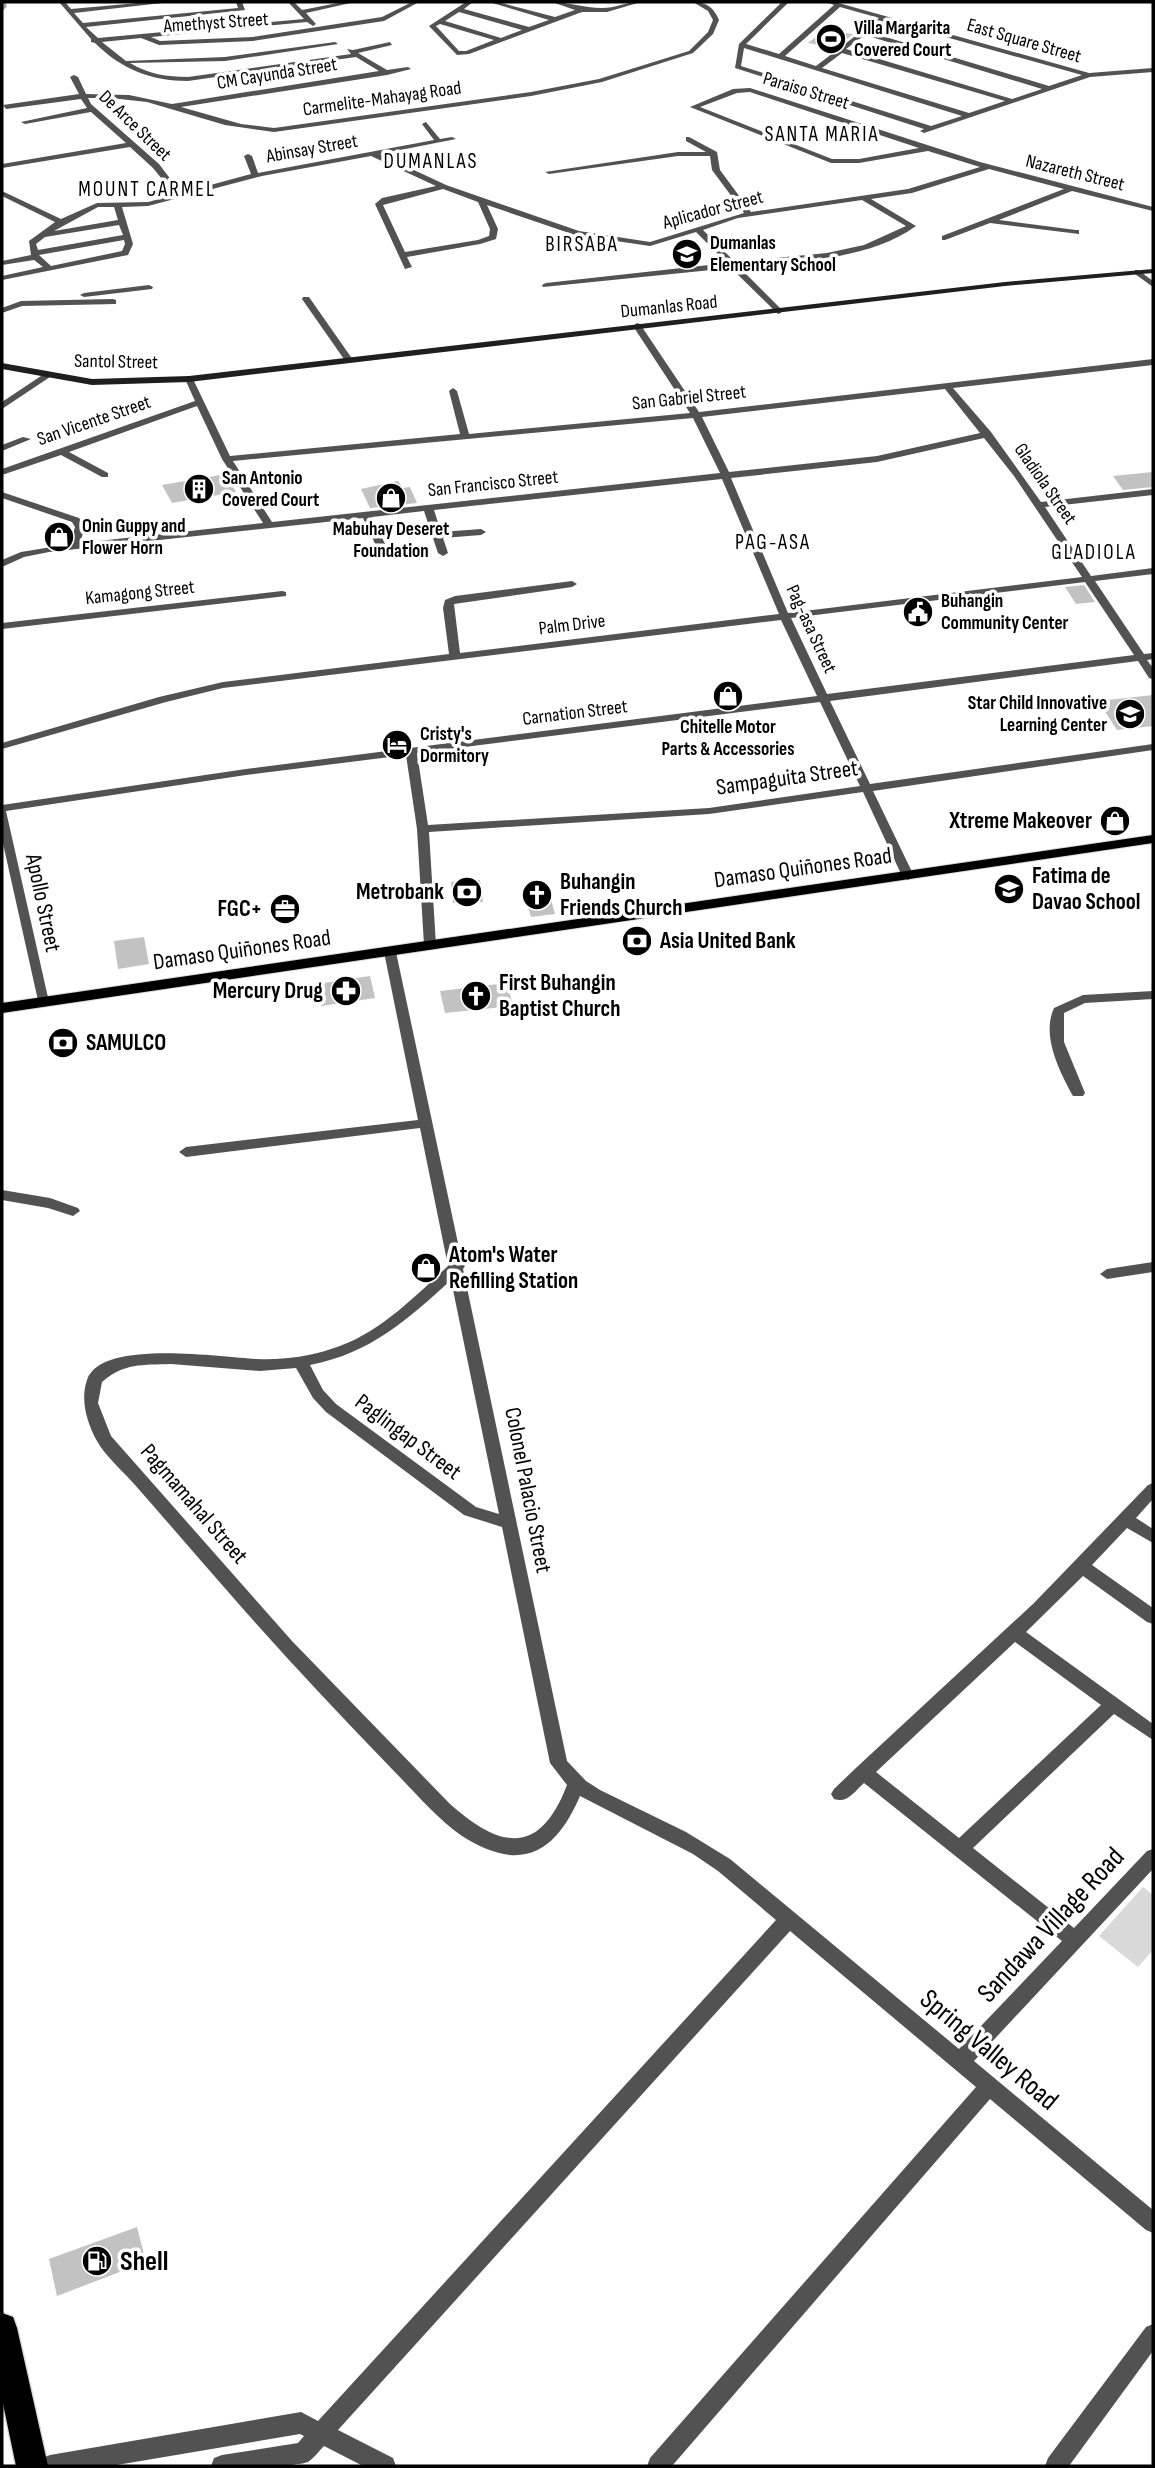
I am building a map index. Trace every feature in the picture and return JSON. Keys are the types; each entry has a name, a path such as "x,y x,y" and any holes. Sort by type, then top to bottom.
{"highway":[{"path":"3,2336 32,2466"}],"main road":[{"name":"Dumanlas Road","path":"189,379 637,326 1153,271"},
{"name":"Santol Street","path":"2,366 107,383 189,379"},
{"name":"Damaso Quiñones Road","path":"2,1008 1153,839"}],"street":[{"path":"62,2 93,41 124,61 162,79 188,79 355,53 390,44"},
{"path":"69,11 168,2"},
{"path":"82,25 242,10 239,2"},
{"path":"291,2 335,44 387,73"},
{"path":"301,12 349,2"},
{"name":"Amethyst Street","path":"141,36 153,43 211,43 384,19 416,2"},
{"path":"470,2 439,21 432,29 455,52 467,53 581,10 638,2"},
{"path":"492,2 553,19"},
{"path":"555,2 581,10"},
{"name":"Carmelite-Mahayag Road","path":"6,107 81,95 123,96 233,125 274,130 584,85 698,48 711,33 716,20 710,10 696,2"},
{"path":"786,2 741,45 735,64 742,70 932,129"},
{"name":"East Square Street","path":"829,2 1089,75"},
{"path":"781,57 839,4"},
{"path":"458,9 527,29"},
{"path":"818,68 884,17"},
{"path":"93,41 309,20"},
{"path":"439,21 500,40"},
{"path":"865,33 1050,89"},
{"path":"124,61 225,59 335,44"},
{"path":"741,45 970,116"},
{"path":"841,50 1012,102"},
{"name":"CM Cayunda Street","path":"170,107 408,69"},
{"path":"914,134 1089,75 1153,70"},
{"name":"De Arce Street","path":"75,77 81,95 93,109 133,144 179,195"},
{"name":"Paraiso Street","path":"930,148 859,161 831,162 694,107 736,91 750,90 989,167"},
{"path":"25,122 93,109"},
{"path":"426,124 438,141"},
{"name":"Abinsay Street","path":"39,236 97,205 140,205 255,175 452,139"},
{"path":"689,139 714,154 716,170 749,214"},
{"path":"2,166 133,144"},
{"name":"Aplicador Street","path":"373,154 443,187 596,237 650,244 749,214 920,188 989,167"},
{"path":"549,172 678,154 714,154"},
{"path":"248,156 255,175"},
{"name":"Nazareth Street","path":"989,167 1153,209"},
{"path":"408,267 379,207 380,202 443,187"},
{"path":"945,238 1072,188"},
{"path":"2,193 61,222"},
{"path":"546,285 855,250 912,226 864,198"},
{"path":"404,255 481,242 494,237 494,229 481,199"},
{"path":"2,278 125,253 129,248 118,206"},
{"path":"991,220 1076,232"},
{"path":"50,269 35,255 32,243 39,236 122,222"},
{"path":"697,228 778,311"},
{"path":"2,263 127,237"},
{"path":"1138,272 1153,285"},
{"path":"67,303 78,296 149,287"},
{"path":"306,299 349,360"},
{"path":"2,311 15,304 113,302"},
{"name":"Pag-asa Street","path":"637,326 696,415 726,477 785,617 908,876"},
{"name":"San Gabriel Street","path":"227,459 696,415 1153,362"},
{"path":"2,405 47,375"},
{"path":"189,379 198,403 227,459 269,525"},
{"name":"Gladiola Street","path":"948,387 988,434 1040,505 1089,579 1147,657 1153,676"},
{"path":"453,391 465,437"},
{"name":"San Vicente Street","path":"2,472 198,403"},
{"name":"San Francisco Street","path":"2,564 33,552 74,547 877,459 988,434"},
{"path":"2,448 26,439"},
{"path":"61,451 105,475"},
{"path":"2,457 17,467"},
{"path":"1040,505 1153,492"},
{"path":"2,495 76,520 80,527 74,547"},
{"path":"428,508 443,553"},
{"path":"366,514 383,550"},
{"path":"438,535 481,532"},
{"name":"Palm Drive","path":"2,747 163,699 223,685 1153,571"},
{"path":"455,656 449,602 572,584"},
{"name":"Kamagong Street","path":"2,626 282,594"},
{"name":"Carnation Street","path":"2,810 223,775 1147,657"},
{"name":"Sampaguita Street","path":"423,829 683,813 1035,766 1153,747"},
{"path":"411,752 423,829 430,945"},
{"name":"Apollo Street","path":"2,810 43,1002"},
{"name":"Colonel Palacio Street","path":"390,951 458,1266 559,1762 576,1784 700,1849 724,1865 789,1920"},
{"path":"1078,1093 1059,1048 1054,1025 1058,1011 1083,999 1153,995"},
{"path":"186,1152 427,1123"},
{"path":"2,1195 50,1203 73,1211"},
{"name":"Pagmamahal Street","path":"458,1266 384,1329 362,1343 338,1353 260,1365 166,1357 129,1359 113,1364 102,1372 91,1396 93,1412 104,1439 314,1678 434,1799 474,1834 494,1844 516,1846 533,1842 561,1823 576,1784"},
{"path":"1107,1274 1153,1267"},
{"name":"Paglingap Street","path":"300,1360 318,1394 331,1408 470,1511 484,1517 510,1521"},
{"path":"840,1794 1081,1566 1127,1520 1153,1489"},
{"path":"1127,1520 1153,1537"},
{"path":"1081,1566 1153,1617"},
{"path":"1013,1632 1153,1733"},
{"path":"960,1849 1113,1704"},
{"path":"863,1772 1076,1941"},
{"name":"Sandawa Village Road","path":"960,2062 1153,1857"},
{"path":"222,2466 303,2453 789,1920"},
{"name":"Spring Valley Road","path":"789,1920 1153,2223"},
{"path":"658,2466 989,2086"},
{"path":"1056,2466 1153,2334"},
{"path":"50,2466 301,2423 385,2466"}],"shaded area":[{"path":"1143,1887 1153,1895 1153,1950 1138,1967 1099,1936"}],"building":[{"name":"Villa Margarita Covered Court","path":"825,30 853,34 836,48 808,43"},
{"path":"1153,472 1153,487 1123,490 1113,476"},
{"name":"San Antonio Covered Court","path":"226,474 236,492 172,503 162,485"},
{"name":"Mabuhay Deseret Foundation","path":"398,481 403,488 410,487 417,503 370,508 361,489"},
{"path":"1084,585 1095,602 1076,604 1065,587"},
{"name":"Star Child Innovative Learning Center","path":"1153,695 1153,726 1117,730 1098,701"},
{"name":"Metrobank","path":"480,880 483,902 453,903 451,882"},
{"path":"547,886 555,914 531,917 523,889"},
{"path":"144,937 149,964 118,969 114,941"},
{"name":"Mercury Drug","path":"370,976 375,998 321,1006 316,984"},
{"name":"First Buhangin Baptist Church","path":"507,983 513,1006 445,1013 440,991"},
{"name":"Shell","path":"137,2227 146,2262 57,2296 49,2259"}],"waterway":[{"path":"2,9 5,6 3,2"}],"place":[{"name":"Villa Margarita Covered Court","path":"831,39"},
{"name":"Dumanlas Elementary School","path":"687,254"},
{"name":"San Antonio Covered Court","path":"199,489"},
{"name":"Mabuhay Deseret Foundation","path":"391,498"},
{"name":"Onin Guppy and Flower Horn","path":"59,537"},
{"name":"Buhangin Community Center","path":"918,612"},
{"name":"Chitelle Motor Parts & Accessories","path":"728,696"},
{"name":"Star Child Innovative Learning Center","path":"1130,714"},
{"name":"Cristy's Dormitory","path":"397,745"},
{"name":"Xtreme Makeover","path":"1115,821"},
{"name":"Fatima de Davao School","path":"1009,889"},
{"name":"Metrobank","path":"467,892"},
{"name":"Buhangin Friends Church","path":"537,895"},
{"name":"FGC+","path":"285,909"},
{"name":"Asia United Bank","path":"637,941"},
{"name":"Mercury Drug","path":"346,991"},
{"name":"First Buhangin Baptist Church","path":"476,996"},
{"name":"SAMULCO","path":"63,1043"},
{"name":"Atom's Water Refilling Station","path":"426,1268"},
{"name":"Shell","path":"97,2261"}],"district":[{"name":"SANTA MARIA","path":"822,134"},
{"name":"DUMANLAS","path":"431,161"},
{"name":"MOUNT CARMEL","path":"147,189"},
{"name":"BIRSABA","path":"582,244"},
{"name":"PAG-ASA","path":"773,542"},
{"name":"GLADIOLA","path":"1094,552"}]}
